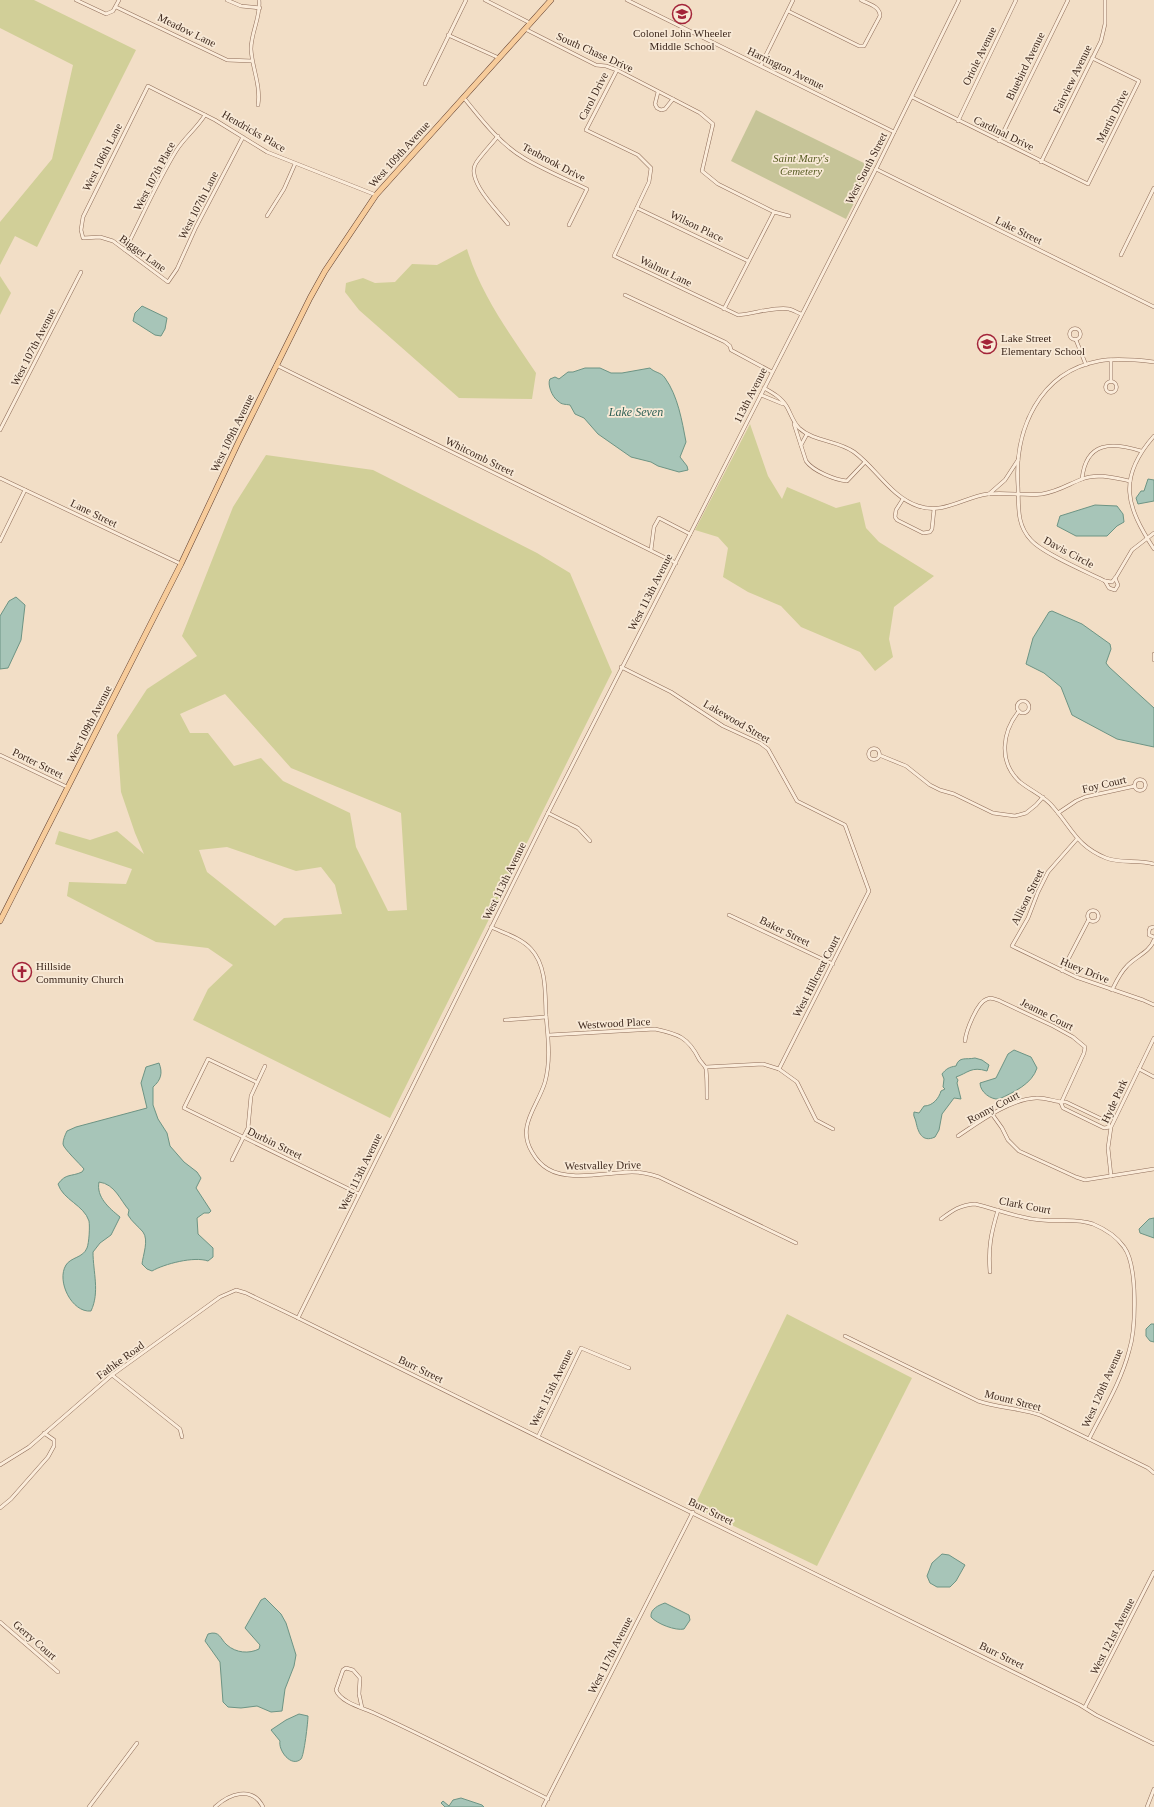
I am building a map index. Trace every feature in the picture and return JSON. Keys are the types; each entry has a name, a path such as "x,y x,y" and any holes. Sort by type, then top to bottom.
{"main road":[{"name":"West 109th Avenue","path":"0,921 181,564 276,366 325,271 376,195 551,0"}],"street":[{"path":"76,0 106,14 116,7 119,0"},
{"path":"227,0 241,6 260,8"},
{"path":"258,105 260,94 252,61 251,47 260,8 259,0"},
{"path":"425,84 466,0"},
{"path":"485,0 530,23"},
{"name":"Harrington Avenue","path":"627,0 894,132"},
{"path":"761,66 793,0"},
{"path":"788,11 859,46 864,46 880,16 880,12 877,8 861,0"},
{"name":"West South Street","path":"786,343 876,169 960,0"},
{"name":"Oriole Avenue","path":"958,121 1016,0"},
{"name":"Bluebird Avenue","path":"999,141 1068,0"},
{"name":"Fairview Avenue","path":"1041,162 1101,41 1105,24 1105,0"},
{"name":"Meadow Lane","path":"116,7 227,60 240,62 252,61"},
{"name":"South Chase Drive","path":"525,29 596,65 606,66 616,70 700,113 713,124 702,171 718,184 774,212 788,216"},
{"path":"448,35 499,58"},
{"name":"Martin Drive","path":"1088,184 1139,81 1092,58"},
{"name":"Carol Drive","path":"616,70 586,130 638,155 651,168"},
{"name":"Hendricks Place","path":"148,86 215,120 267,152 376,195"},
{"name":"West 106th Lane","path":"83,238 81,230 83,217 148,86"},
{"path":"658,92 655,104 657,108 661,110 665,109 673,99"},
{"name":"Tenbrook Drive","path":"463,97 484,124 524,158 587,189 569,225"},
{"name":"Cardinal Drive","path":"912,97 1088,184"},
{"name":"West 107th Place","path":"125,250 174,154 187,135 205,115"},
{"path":"498,136 476,164 474,175 477,184 508,224"},
{"name":"West 107th Lane","path":"168,282 243,137"},
{"path":"267,216 284,189 295,164"},
{"name":"Walnut Lane","path":"651,168 649,182 614,256 738,315 776,309 789,309 801,314"},
{"name":"Lake Street","path":"876,169 1154,307"},
{"path":"1121,255 1154,188"},
{"name":"Wilson Place","path":"637,208 748,261"},
{"path":"724,309 774,212"},
{"name":"Bigger Lane","path":"83,238 100,237 112,241 168,282"},
{"name":"West 107th Avenue","path":"0,430 81,272"},
{"path":"626,295 725,342 730,346 731,350 772,372"},
{"path":"1076,340 1086,365"},
{"name":"113th Avenue","path":"730,456 786,343"},
{"path":"1111,360 1111,381"},
{"name":"Davis Circle","path":"1115,578 1112,582 1105,581 1047,551 1032,541 1021,526 1018,509 1017,474 1024,427 1031,411 1042,395 1066,374 1086,365 1111,360 1154,362"},
{"name":"Whitcomb Street","path":"276,366 676,563"},
{"path":"764,388 772,392 785,404 798,427 807,434 839,443 854,452 903,499 918,507 934,509 989,494 1044,494 1068,486 1082,479 1104,477 1130,481"},
{"path":"761,395 785,404"},
{"path":"792,418 809,465 841,481 847,481 865,462"},
{"path":"801,446 807,434"},
{"path":"1154,436 1141,451 1135,463 1130,481 1130,497 1134,513 1154,549"},
{"path":"1082,479 1083,467 1089,458 1097,450 1107,445 1120,446 1141,451"},
{"name":"West 113th Avenue","path":"298,1318 621,667 730,456"},
{"name":"Davis Circle","path":"989,494 1005,480 1019,459"},
{"name":"Lane Street","path":"0,478 181,564"},
{"path":"0,541 25,490"},
{"path":"903,499 896,510 896,520 923,533 930,532 932,529 934,509"},
{"path":"651,550 654,527 657,519 690,534"},
{"path":"1105,581 1109,588 1115,590 1118,585 1115,578 1132,550 1154,533"},
{"path":"1154,654 1154,660"},
{"name":"Lakewood Street","path":"621,667 671,692 723,726 760,743 768,749 797,801 845,825 869,891"},
{"path":"1018,711 1010,723 1005,736 1004,752 1007,763 1020,781 1043,797 1077,839 1090,850 1107,858 1122,862 1139,861 1154,864"},
{"name":"Porter Street","path":"0,755 68,788"},
{"path":"879,755 906,766 930,785 983,807 993,813 1014,816 1026,812 1036,805 1043,797"},
{"name":"Foy Court","path":"1058,814 1076,801 1085,797 1135,786"},
{"path":"548,813 578,828 590,841"},
{"name":"Allison Street","path":"1012,946 1028,918 1048,872 1077,839"},
{"name":"West Hillcrest Court","path":"779,1069 869,891"},
{"name":"Baker Street","path":"729,915 833,964"},
{"path":"1062,971 1089,919"},
{"name":"Westvalley Drive","path":"491,927 515,938 531,949 540,965 544,982 546,1017 549,1035 548,1068 545,1083 529,1116 526,1138 528,1146 536,1159 548,1169 559,1174 571,1175 632,1172 648,1174 665,1179 796,1243"},
{"path":"1154,927 1150,928 1149,931 1151,936 1154,937"},
{"path":"1112,990 1123,970 1149,949 1154,940"},
{"name":"Huey Drive","path":"1012,946 1062,971 1154,1005"},
{"name":"Jeanne Court","path":"965,1041 966,1032 979,1007 982,1002 988,998 1000,1001 1073,1037 1085,1047 1084,1053 1061,1103"},
{"path":"505,1020 546,1017"},
{"name":"Westwood Place","path":"549,1035 655,1029 671,1033 684,1039 695,1050 700,1060 706,1067 708,1098"},
{"name":"Hyde Park","path":"1111,1176 1108,1148 1110,1127 1154,1038"},
{"name":"Durbin Street","path":"256,1082 208,1059 184,1108 359,1194"},
{"path":"706,1067 763,1064 779,1069 797,1082 816,1120 833,1129"},
{"path":"232,1160 250,1118 251,1096 256,1082 265,1066"},
{"path":"1139,1069 1154,1077"},
{"name":"Ronny Court","path":"958,1136 992,1114 1026,1099 1050,1098 1061,1103 1066,1102 1108,1122 1110,1127 1104,1128 1077,1115 1063,1108 1061,1103"},
{"path":"992,1114 1008,1140 1019,1151 1076,1178 1085,1180 1154,1169"},
{"name":"Clark Court","path":"941,1219 964,1204 974,1204 1041,1220 1080,1220 1095,1225 1113,1236 1125,1248"},
{"path":"990,1272 988,1251 990,1236 998,1210"},
{"name":"West 120th Avenue","path":"1089,1440 1122,1371 1134,1332 1131,1263 1125,1248"},
{"name":"Fathke Road","path":"0,1465 29,1447 44,1432 112,1375 227,1294 236,1290 259,1299"},
{"name":"Burr Street","path":"259,1299 1086,1707 1096,1715 1154,1744"},
{"name":"Mount Street","path":"845,1336 978,1401 992,1406 1040,1415 1148,1468 1154,1473"},
{"name":"West 115th Avenue","path":"538,1437 581,1348 629,1368"},
{"path":"112,1375 180,1429 182,1437"},
{"path":"0,1508 11,1499 48,1457 54,1446 54,1440 44,1432"},
{"name":"West 117th Avenue","path":"543,1807 692,1512"},
{"name":"West 121st Avenue","path":"1086,1707 1154,1572"},
{"name":"Gerry Court","path":"0,1622 58,1672"},
{"path":"362,1708 359,1694 360,1678 358,1673 346,1668 343,1670 336,1690 338,1695 362,1708 425,1737 548,1799"},
{"path":"89,1807 137,1743"},
{"path":"1147,1807 1154,1789"},
{"path":"215,1807 235,1794 243,1793 253,1795 263,1807"}],"shaded area":[{"path":"0,0 34,0 136,50 37,247 15,236 0,265 0,222 52,159 73,65 0,28"},
{"path":"467,249 488,298 506,329 536,373 532,399 459,398 359,310 345,292 346,283 363,278 375,283 395,282 412,264 437,265"},
{"path":"0,276 11,293 0,315"},
{"path":"750,424 768,476 782,499 787,487 836,508 860,502 866,528 879,542 934,576 894,607 889,639 893,657 875,671 860,652 801,627 781,606 748,592 723,577 728,548 718,537 695,530"},
{"path":"266,455 373,470 537,553 570,573 612,672 390,1118 193,1020 208,989 233,965 208,948 156,942 67,896 69,882 126,884 132,869 55,844 59,831 90,840 117,831 144,854 121,792 117,735 147,689 197,656 182,636 233,507","holes":["225,694 291,768 401,813 407,910 388,911 356,847 350,813 283,781 261,758 234,766 208,733 190,733 180,714","227,847 296,871 321,867 335,885 342,914 284,918 275,926 207,872 199,850"]},
{"path":"787,1314 912,1378 817,1566 694,1507"}],"green space":[{"name":"Saint Mary's Cemetery","path":"756,110 872,167 846,219 731,161"}],"water":[{"path":"142,306 167,318 165,329 161,336 155,335 133,321 135,313"},
{"name":"Lake Seven","path":"585,368 600,368 611,373 622,373 650,368 663,376 673,393 679,409 686,442 680,457 687,466 688,470 679,472 631,457 598,434 584,418 575,414 570,405 559,402 552,394 549,381 550,379 555,377 559,379 568,372"},
{"path":"1148,479 1154,480 1154,501 1138,504 1136,498 1141,491 1144,491"},
{"path":"1095,505 1117,506 1123,514 1124,522 1117,526 1107,536 1076,536 1057,526 1060,516"},
{"path":"16,597 25,605 21,640 8,668 0,669 0,616 9,601"},
{"path":"1052,611 1082,624 1110,644 1111,649 1106,663 1154,708 1154,747 1117,739 1072,715 1061,687 1044,673 1026,664 1033,638 1049,612"},
{"path":"1014,1050 1031,1057 1037,1068 1035,1074 1022,1087 999,1099 989,1097 980,1086 980,1083 996,1078 1008,1054"},
{"path":"975,1058 982,1060 989,1065 987,1071 977,1069 956,1077 958,1080 957,1083 961,1099 954,1098 942,1114 939,1130 935,1137 927,1139 924,1138 919,1133 914,1112 919,1113 924,1106 933,1103 941,1091 945,1089 943,1087 944,1079 942,1074 945,1071 956,1066 959,1061 963,1059"},
{"path":"159,1063 161,1073 158,1082 153,1087 153,1105 158,1119 167,1133 170,1146 184,1162 197,1172 201,1178 196,1188 211,1211 209,1213 204,1213 197,1218 198,1234 213,1248 213,1257 208,1261 195,1259 187,1260 171,1263 152,1271 147,1269 142,1264 146,1243 145,1235 128,1215 129,1210 117,1193 105,1183 99,1182 99,1193 104,1202 120,1217 111,1235 100,1243 93,1252 96,1289 94,1304 91,1311 84,1310 72,1302 63,1279 63,1272 66,1265 71,1260 83,1254 87,1248 89,1239 89,1221 86,1215 64,1194 58,1184 64,1178 78,1174 84,1169 64,1146 64,1139 67,1131 76,1127 147,1108 141,1083 146,1067"},
{"path":"1154,1218 1154,1238 1140,1233 1139,1229 1149,1219"},
{"path":"1151,1324 1154,1324 1154,1342 1150,1341 1146,1336 1146,1329"},
{"path":"942,1554 949,1555 965,1565 956,1581 950,1587 937,1587 930,1583 927,1576 932,1563"},
{"path":"265,1598 281,1614 286,1623 296,1655 294,1666 285,1689 282,1711 271,1712 257,1706 241,1708 228,1707 223,1702 220,1662 205,1641 208,1634 215,1633 234,1650 247,1652 259,1649 260,1645 245,1628 261,1600"},
{"path":"665,1603 689,1615 690,1620 684,1629 676,1629 667,1626 651,1617 653,1610"},
{"path":"299,1714 308,1716 307,1731 302,1757 297,1761 293,1761 289,1760 283,1753 280,1741 271,1730 286,1720"},
{"path":"461,1798 484,1807 445,1807 441,1803 443,1801 449,1806 453,1800"}],"place":[{"name":"Colonel John Wheeler Middle School","path":"682,14"},
{"name":"Lake Street Elementary School","path":"987,344"},
{"name":"Hillside Community Church","path":"22,972"}]}
